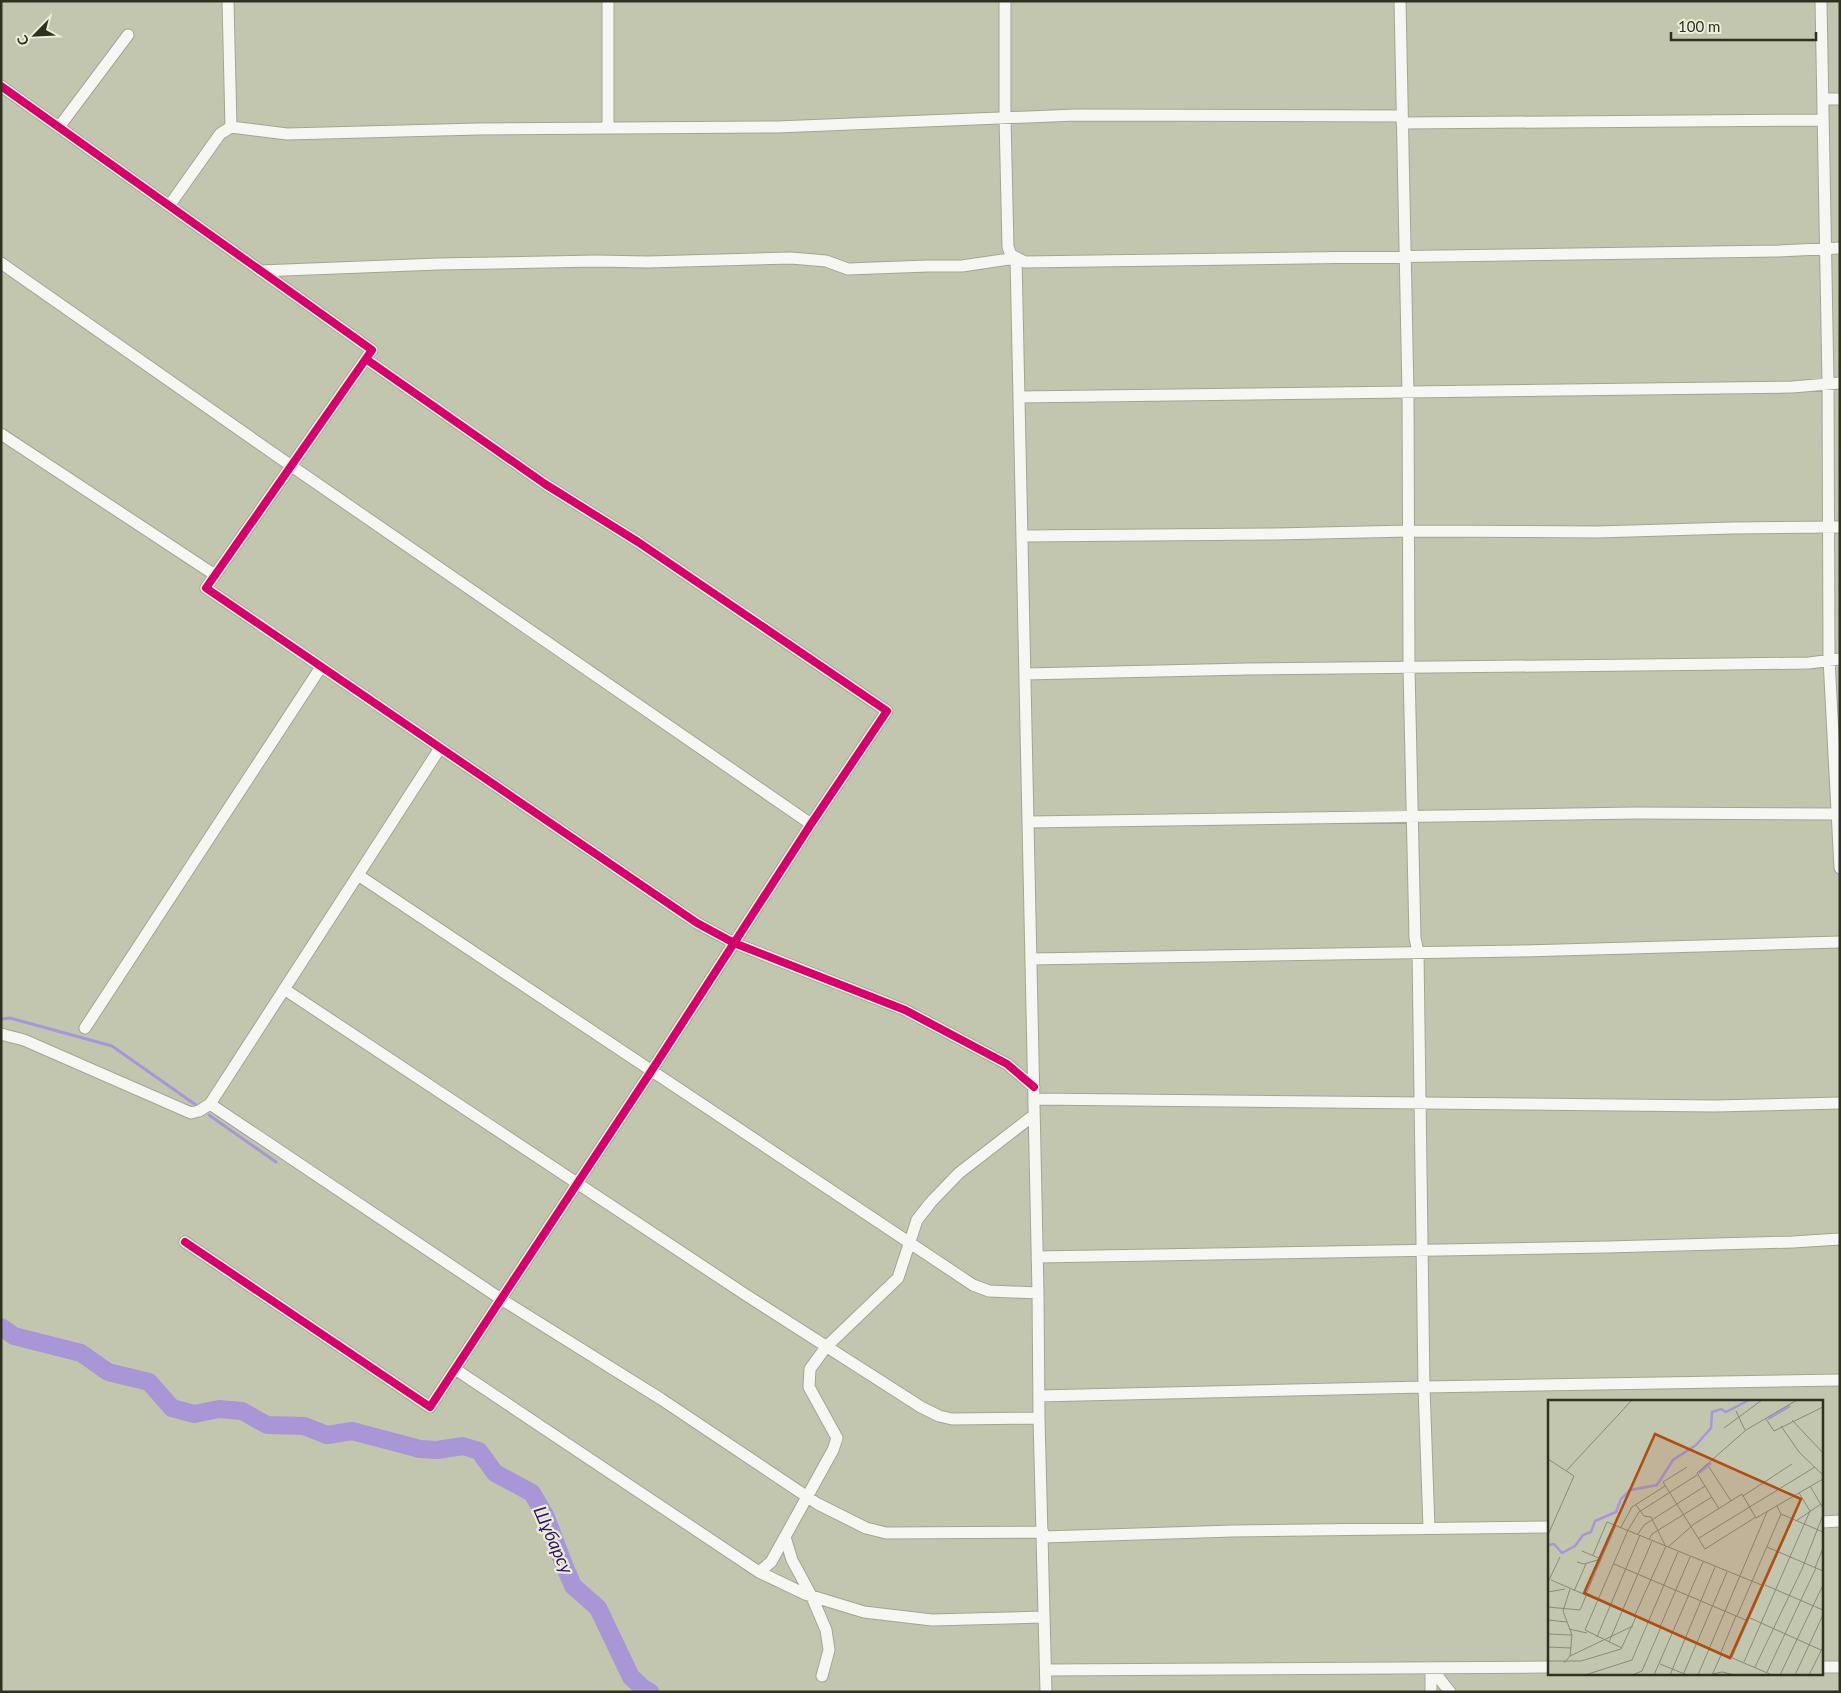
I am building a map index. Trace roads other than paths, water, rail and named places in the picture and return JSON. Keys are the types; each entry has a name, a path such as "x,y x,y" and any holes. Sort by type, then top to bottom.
{"street":[{"path":"228,1 231,127"},
{"path":"608,1 608,128"},
{"path":"1005,1 1008,247 1011,255 1025,262 1335,258 1405,259 1840,248"},
{"path":"1400,1 1408,393 1409,668 1412,816 1418,952 1424,1387 1429,1528"},
{"path":"1821,1 1828,383 1834,528 1837,808 1840,868"},
{"path":"59,127 128,35"},
{"path":"1,86 372,350 206,588 697,923 734,943 905,1010 1007,1064 1034,1093 1420,1103 1715,1106 1840,1104"},
{"path":"1824,99 1840,99"},
{"path":"169,206 220,134 231,127 288,134 395,130 777,127 1076,115 1402,120 1823,120"},
{"path":"260,271 438,264 648,262 790,258 826,261 848,269 962,266 1016,258"},
{"path":"1016,258 1038,1292 1038,1396 1046,1692"},
{"path":"1,262 290,466 811,824"},
{"path":"185,1242 430,1407 811,824 887,711 638,542 544,484 366,359"},
{"path":"1019,398 1792,387 1840,383"},
{"path":"1,434 215,575"},
{"path":"1022,536 1409,531 1597,532 1732,528 1834,528"},
{"path":"1025,674 1809,663 1835,659"},
{"path":"85,1028 321,667"},
{"path":"1,1034 24,1040 191,1113 199,1111 210,1104 440,748"},
{"path":"1028,822 1636,813 1837,808"},
{"path":"358,875 973,1285 989,1291 1038,1292"},
{"path":"1031,959 1840,942"},
{"path":"284,989 826,1347 921,1407 939,1416 952,1419 1039,1418"},
{"path":"210,1104 501,1299 661,1399 808,1496 866,1528 886,1533 1043,1534 1548,1527"},
{"path":"759,1572 771,1562 833,1450 836,1438 809,1386 810,1369 826,1347 898,1278 917,1220 936,1197 959,1174 1034,1115"},
{"path":"1037,1257 1675,1246 1840,1239"},
{"path":"455,1369 759,1572 812,1597 864,1612 932,1620 1044,1617"},
{"path":"1038,1396 1840,1380"},
{"path":"1824,1522 1840,1521"},
{"path":"785,1537 792,1560 812,1597 826,1630 829,1650 822,1676"},
{"path":"1046,1670 1548,1667"},
{"path":"1824,1667 1840,1667"},
{"path":"1431,1668 1431,1692"},
{"path":"1431,1668 1450,1692"}],"waterway":[{"path":"1,1019 10,1018 112,1046 196,1105"},
{"path":"209,1115 276,1162"},
{"name":"Шұбарсу","path":"1,1327 14,1336 81,1353 108,1372 149,1382 172,1408 194,1414 219,1409 242,1411 267,1425 304,1426 327,1435 352,1431 420,1449 437,1450 463,1446 479,1451 495,1473 532,1493 546,1517 573,1586 598,1608 631,1677 650,1692"}]}
